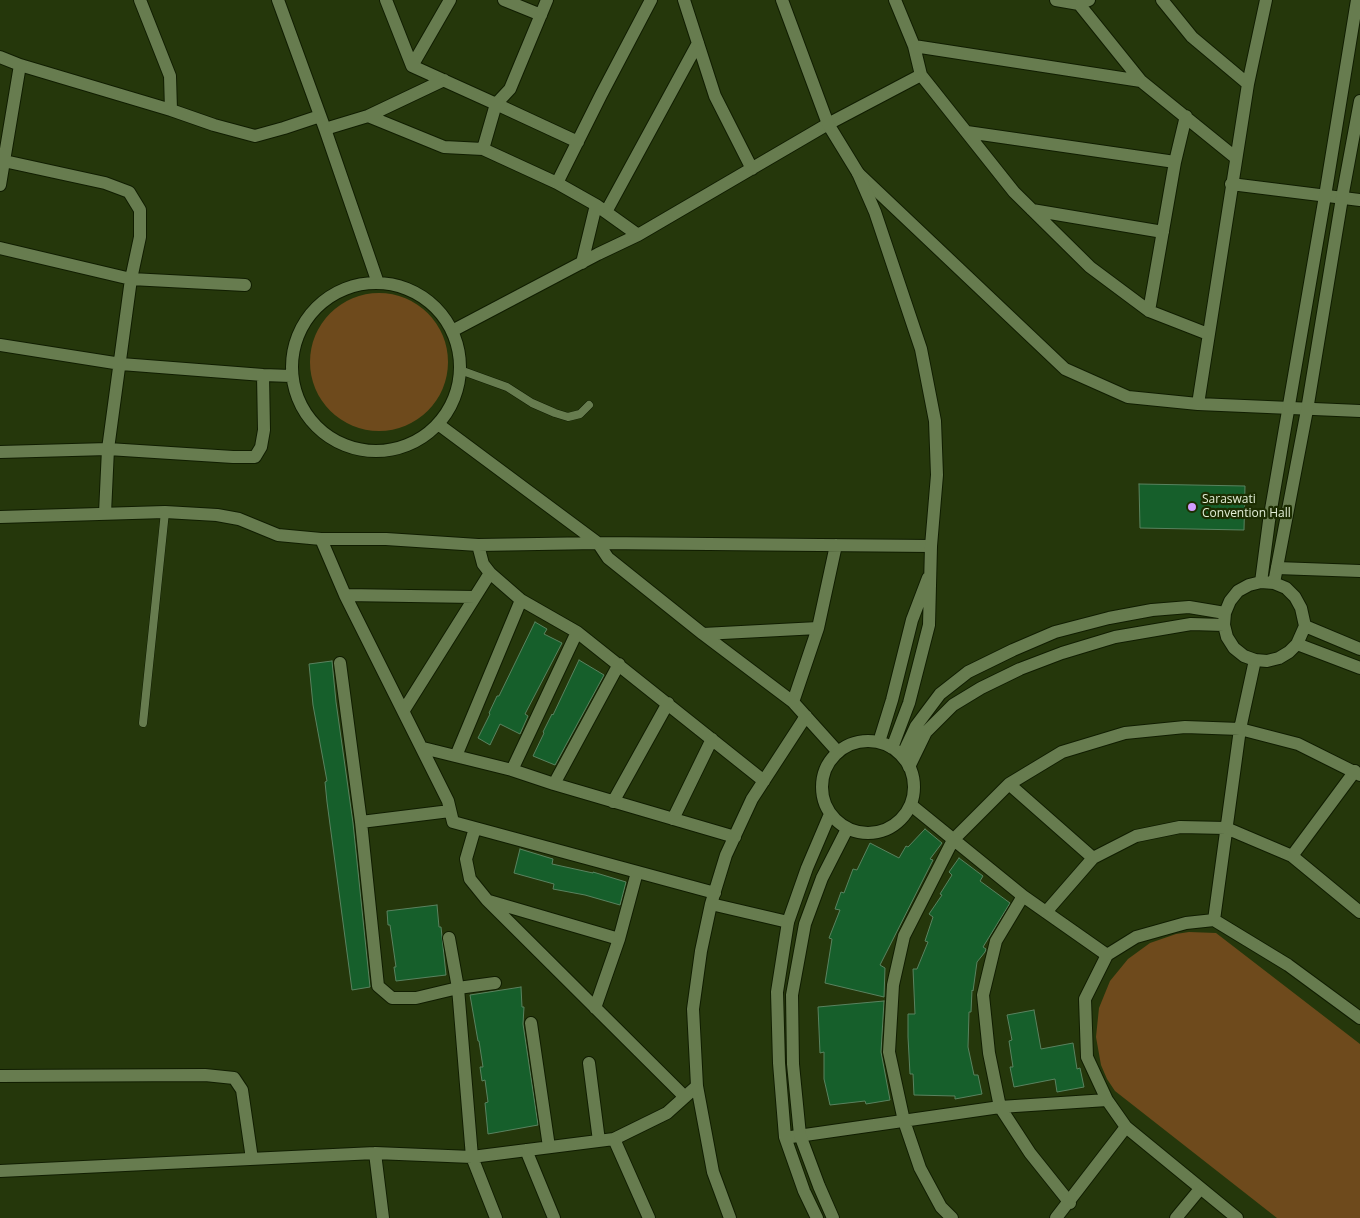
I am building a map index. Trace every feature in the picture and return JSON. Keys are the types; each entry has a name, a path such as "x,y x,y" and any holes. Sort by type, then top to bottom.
{"street":[{"path":"140,0 170,76 171,110"},
{"path":"278,0 378,283"},
{"path":"386,0 412,66 578,142"},
{"path":"412,66 450,0"},
{"path":"504,0 541,15"},
{"path":"483,149 496,104 510,89 547,0"},
{"path":"558,183 651,0"},
{"path":"684,0 714,96 752,169"},
{"path":"782,0 828,124 858,173 875,212 921,349 935,421 937,475 931,546 930,625 909,703 901,757"},
{"path":"895,0 914,46 921,75 1014,192 1090,267 1149,311 1208,334"},
{"path":"1056,0 1082,1 1141,81 1236,158"},
{"path":"1162,0 1192,38 1248,84"},
{"path":"1268,583 1269,521 1326,196 1357,0"},
{"path":"1198,404 1231,184 1262,3"},
{"path":"582,263 601,209 698,43"},
{"path":"914,46 1141,81"},
{"path":"0,58 255,136 320,116"},
{"path":"0,186 2,160 20,65"},
{"path":"452,331 638,235 828,124 921,75"},
{"path":"325,129 368,116 444,80"},
{"path":"1268,583 1277,568 1307,410 1360,101"},
{"path":"368,116 444,147 483,149 558,183 601,209 638,235"},
{"path":"1149,311 1175,162 1186,116"},
{"path":"967,132 1175,162"},
{"path":"2,160 106,183 129,192 140,210 140,237 131,279 108,449 105,513"},
{"path":"858,173 1065,369 1128,397 1198,404 1360,412"},
{"path":"1231,184 1360,200"},
{"path":"1032,210 1163,232"},
{"path":"0,248 131,279 245,285"},
{"path":"378,283 401,287 422,297 439,312 452,331 458,350 460,370 457,389 450,408 438,424 419,439 397,449 373,451 349,447 327,436 310,420 297,399 291,376 292,352 300,329 314,310 332,295 354,286 378,283"},
{"path":"0,346 120,364 291,376"},
{"path":"0,452 108,449 255,457 261,447 264,430 263,375"},
{"path":"438,424 598,543 608,558 792,702 838,752"},
{"path":"0,517 165,512 218,515 239,519 278,535 321,539 386,539 478,545 598,543 931,546"},
{"path":"321,539 345,595 448,801 453,822 637,872 788,922"},
{"path":"478,545 483,564 490,573 521,600 577,632 620,664 764,781"},
{"path":"792,702 818,628 836,545"},
{"path":"879,742 892,700 912,620 931,568"},
{"path":"1277,568 1360,572"},
{"path":"404,710 490,573"},
{"path":"1268,583 1286,588 1295,597 1301,608 1305,626 1296,644 1289,652 1267,661 1255,660 1244,656 1234,648 1227,637 1224,619 1230,601 1238,591 1249,585 1268,583"},
{"path":"345,595 475,597"},
{"path":"456,756 521,600"},
{"path":"901,757 916,726 940,694 968,672 1055,632 1109,618 1152,610 1189,607 1224,619"},
{"path":"901,757 953,705 981,688 1020,669 1062,653 1115,637 1224,619"},
{"path":"1305,626 1360,649"},
{"path":"703,634 818,628"},
{"path":"512,770 577,632"},
{"path":"1296,644 1360,668"},
{"path":"1214,920 1240,729 1255,660"},
{"path":"340,663 361,822 378,986 392,998 416,998 458,988 495,983"},
{"path":"554,784 620,664"},
{"path":"614,802 668,703"},
{"path":"730,1218 713,1172 697,1086 693,1009 701,950 713,898 726,855 752,799 806,716"},
{"path":"952,1218 941,1206 920,1168 904,1121 889,1052 893,985 904,936 953,840 1009,784 1062,752 1125,733 1185,727 1240,729 1298,744 1357,773 1292,856"},
{"path":"673,819 712,739"},
{"path":"864,741 879,742 901,757 914,779 911,805 903,818 891,827 877,833 862,833 847,829 830,814 824,802 821,788 823,775 829,762 838,752 850,744 864,741"},
{"path":"423,748 512,770 735,837"},
{"path":"1009,784 1093,858"},
{"path":"911,805 1023,896 1107,955"},
{"path":"361,822 450,811"},
{"path":"817,1218 804,1191 785,1137 779,1063 778,992 788,922 807,868 830,814"},
{"path":"1046,912 1093,858 1136,836 1180,827 1226,828 1292,856 1358,907"},
{"path":"475,828 466,859 470,878 487,900 685,1097"},
{"path":"833,1218 800,1136 793,1064 792,995 806,924 822,878 847,829"},
{"path":"595,1008 619,939 637,872"},
{"path":"1023,896 996,941 983,996 989,1053 1000,1107 1030,1153 1070,1202"},
{"path":"487,900 619,939"},
{"path":"1237,1218 1126,1128 1107,1100 1087,1057 1085,1000 1107,955 1136,937 1186,922 1214,920 1288,965 1359,1016"},
{"path":"449,938 458,988 472,1157 496,1218"},
{"path":"531,1023 549,1148"},
{"path":"589,1063 599,1141"},
{"path":"0,1076 205,1075 234,1078 242,1090 252,1159"},
{"path":"0,1171 375,1153 472,1157 549,1148 614,1140 667,1113 697,1086"},
{"path":"785,1137 1000,1107 1107,1100"},
{"path":"1056,1218 1126,1128"},
{"path":"614,1140 649,1218"},
{"path":"526,1150 554,1218"},
{"path":"375,1153 383,1218"},
{"path":"1176,1218 1200,1189"}],"lane":[{"path":"460,370 507,387 532,403 568,417 580,414 589,405"},
{"path":"143,723 165,512"}],"shaded area":[{"path":"379,293 405,298 428,313 443,336 448,362 443,388 428,411 405,426 379,431 353,426 330,411 315,388 310,362 315,336 330,313 353,298"},
{"path":"1189,932 1216,933 1360,1044 1360,1218 1277,1218 1115,1091 1107,1079 1101,1065 1096,1037 1099,1008 1110,981 1128,959 1150,943 1176,934"}],"building":[{"name":"Saraswati Convention Hall","path":"1139,484 1245,486 1244,530 1140,528"},
{"path":"535,622 547,629 544,634 562,643 525,714 528,716 520,734 500,724 490,745 478,738"},
{"path":"579,660 604,675 555,765 533,756"},
{"path":"332,661 353,823 370,987 352,990 327,802 325,782 327,781 313,705 309,664"},
{"path":"925,829 942,843 930,859 933,860 880,965 885,968 884,997 825,983 832,939 829,938 840,910 835,909 841,892 844,893 853,869 857,870 870,843 899,858 906,846 908,847"},
{"path":"520,849 553,859 552,864 593,872 626,882 620,905 585,895 553,889 554,884 514,873"},
{"path":"959,858 983,876 980,881 1010,903 983,947 986,949 977,962 972,990 968,1047 974,1075 978,1075 982,1094 955,1099 955,1096 914,1095 913,1074 910,1074 908,1037 908,1014 915,1014 913,969 917,969 928,942 925,941 933,917 929,914 942,895 940,894 952,875 949,872"},
{"path":"437,905 446,975 396,981 394,967 396,967 387,911"},
{"path":"521,987 522,1007 524,1007 523,1024 538,1125 488,1134 485,1103 488,1102 485,1080 482,1081 480,1067 483,1067 470,995"},
{"path":"884,1001 881,1052 890,1100 866,1104 865,1101 830,1105 824,1079 824,1052 820,1053 818,1007"},
{"path":"1034,1010 1041,1049 1073,1043 1077,1069 1080,1068 1084,1087 1057,1092 1055,1079 1014,1087 1010,1067 1013,1067 1009,1041 1012,1040 1007,1015"}],"place":[{"name":"Saraswati Convention Hall","path":"1192,507"}]}
